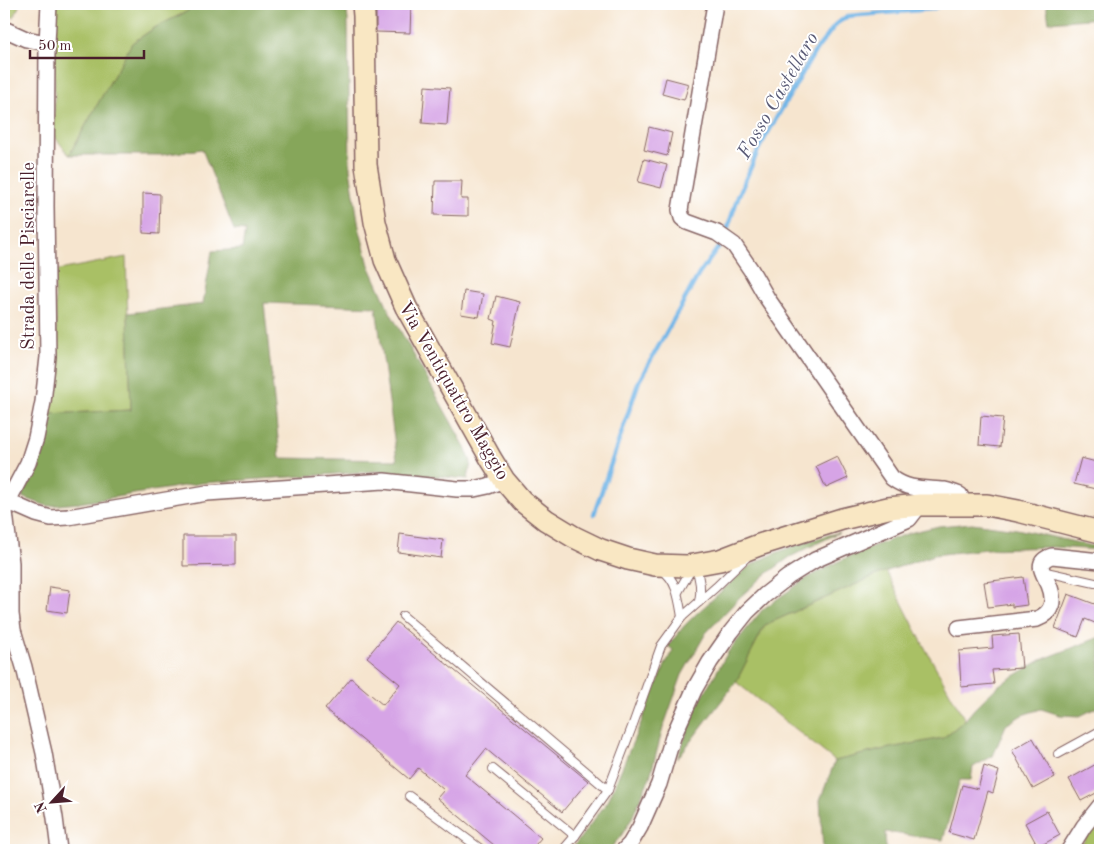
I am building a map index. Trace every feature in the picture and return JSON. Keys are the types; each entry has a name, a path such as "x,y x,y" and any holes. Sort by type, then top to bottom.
{"main road":[{"name":"Via Ventiquattro Maggio","path":"363,4 366,165 375,222 385,260 406,307 476,434 504,480 522,501 546,520 574,537 601,550 628,559 654,565 687,566 720,560 807,530 868,512 920,505 988,505 1100,532"}],"street":[{"name":"Strada delle Pisciarelle","path":"50,4 46,43 48,357 43,402 36,438 28,463 6,501 5,512 11,564 11,614 13,630 44,753 59,850"},
{"path":"716,4 680,210 682,218 687,222 717,233 734,244 752,270 767,298 892,478 906,486 947,491 960,495 964,505"},
{"path":"4,29 26,39 46,43"},
{"path":"6,501 36,514 51,518 68,517 207,493 384,482 474,489 504,480"},
{"path":"624,850 630,844 648,810 659,784 673,737 694,690 730,632 747,612 765,595 815,560 909,519 920,505"},
{"path":"960,628 1037,619 1044,616 1052,605 1049,585 1041,569 1042,563 1046,558 1052,556 1100,561"},
{"path":"1069,850 1084,826 1099,809"}],"lane":[{"path":"563,850 608,790 661,646 682,617 759,546"},
{"path":"654,565 669,574 678,592 682,617"},
{"path":"678,592 695,565"},
{"path":"695,565 700,577 701,594 699,602"},
{"path":"1041,569 1046,572 1095,583"},
{"path":"402,616 608,790"},
{"path":"1058,754 1100,731"},
{"path":"493,769 575,836"},
{"path":"409,796 482,850"}],"green space":[{"path":"4,4 20,4 14,17 4,16"},
{"path":"55,4 197,4 132,43 69,155 54,136"},
{"path":"197,4 346,4 348,20 350,169 359,227 369,265 390,312 465,447 471,462 468,479 379,471 202,483 79,503 47,506 22,497 47,414 131,410 128,313 203,304 212,251 242,249 245,231 234,230 202,149 162,155 69,155 132,43 156,27 186,12","holes":["264,303 376,307 397,460 280,458"]},
{"path":"1046,4 1100,4 1100,18 1049,22"},
{"path":"126,257 131,410 47,414 57,352 54,271"},
{"path":"972,523 1017,529 1097,547 1100,550 1054,547 986,549 934,555 879,574 765,625 736,682 677,759 697,706 728,652 763,609 804,580 837,562 871,547 909,533 939,526"},
{"path":"840,532 790,557 764,576 740,597 706,633 682,675 663,728 650,777 631,820 609,850 571,850 608,801 673,650 668,646 684,626 747,568 780,551"},
{"path":"886,571 924,646 965,720 943,738 835,761 736,682 765,625"},
{"path":"1100,637 1100,706 1080,716 1060,715 1041,709 1022,715 1006,725 993,756 973,767 971,780 960,780 943,840 885,832 886,850 823,850 820,800 835,761 943,738 965,720 999,685 1041,660"},
{"path":"1095,824 1100,827 1100,850 1078,850"}],"building":[{"path":"376,4 411,4 410,33 376,32"},
{"path":"666,78 689,84 684,100 662,94"},
{"path":"425,86 450,88 447,125 422,123"},
{"path":"649,127 672,133 667,156 644,150"},
{"path":"644,159 667,165 661,188 638,182"},
{"path":"435,181 462,181 461,199 468,199 468,216 434,215"},
{"path":"143,193 160,194 159,234 143,233"},
{"path":"464,291 483,294 479,317 461,314"},
{"path":"496,296 520,302 510,347 492,343 496,321 491,319"},
{"path":"981,416 1003,418 1000,447 979,445"},
{"path":"837,456 848,478 826,488 816,466"},
{"path":"1081,458 1100,463 1100,490 1074,484"},
{"path":"400,534 443,540 441,558 398,552"},
{"path":"183,536 236,536 236,565 183,566"},
{"path":"1023,577 1027,605 1012,607 1012,604 988,607 984,582"},
{"path":"50,587 70,590 67,613 47,610"},
{"path":"1068,594 1100,606 1100,625 1085,619 1078,637 1055,628"},
{"path":"396,622 588,781 562,812 486,749 465,775 541,838 531,850 500,850 437,798 444,790 418,768 409,779 325,709 351,678 383,705 400,684 367,657"},
{"path":"1019,634 1022,668 992,670 994,684 961,687 959,651 993,648 992,636"},
{"path":"1033,738 1055,777 1033,789 1012,750"},
{"path":"1100,762 1100,791 1081,801 1069,779"},
{"path":"984,766 999,771 993,793 988,791 974,840 949,833 962,785 978,789"},
{"path":"1047,811 1060,835 1038,847 1025,823"}],"waterway":[{"name":"Fosso Castellaro","path":"727,230 738,197 759,148 814,53 836,24 848,16 932,9 944,4"},
{"name":"Fosso Castellaro","path":"594,514 639,381 699,274 718,248"}]}
